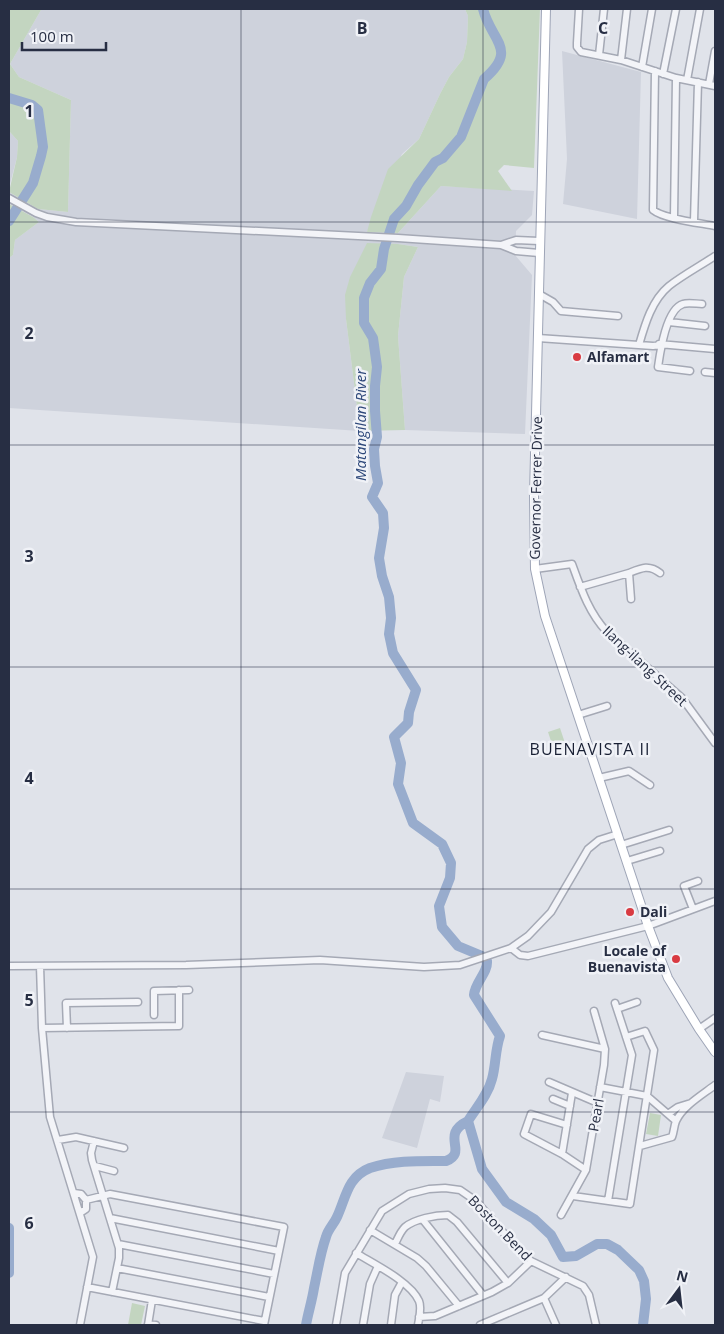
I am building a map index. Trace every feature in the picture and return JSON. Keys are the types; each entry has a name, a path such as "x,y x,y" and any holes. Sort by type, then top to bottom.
{"main road":[{"name":"Governor Ferrer Drive","path":"546,9 539,241 535,569 545,616 648,926 668,978 715,1052"}],"street":[{"path":"579,9 577,47 584,53 621,60 676,78 712,85 715,51"},
{"path":"600,55 604,9"},
{"path":"621,60 627,9"},
{"path":"642,67 652,9"},
{"path":"663,74 676,9"},
{"path":"687,80 700,9"},
{"path":"655,71 651,205 656,212 715,226"},
{"path":"674,217 676,78"},
{"path":"694,222 698,82"},
{"path":"9,198 47,217 76,222 398,238 501,245 516,251 539,253"},
{"path":"501,245 516,240 539,241"},
{"path":"639,344 654,305 660,296 669,286 715,256"},
{"path":"539,294 547,297 561,311 618,316"},
{"path":"690,371 658,367 661,345 669,322 681,304 702,304"},
{"path":"669,322 705,326"},
{"path":"538,338 639,344 653,342 661,345 715,349"},
{"path":"705,372 715,373"},
{"name":"Ilang-ilang Street","path":"535,569 572,564 589,609 596,620 682,698 715,743"},
{"path":"580,587 646,567 660,573"},
{"path":"629,573 631,599"},
{"path":"578,715 606,706"},
{"path":"599,778 630,772 650,785"},
{"path":"621,845 669,830"},
{"path":"9,966 320,960 424,967 464,964 511,948 528,936 546,918 588,849 599,840 618,834"},
{"path":"626,861 660,851"},
{"path":"693,909 684,886 698,881"},
{"path":"511,948 520,955 528,956 648,926 714,901 715,909"},
{"path":"40,966 42,1028 49,1109 93,1257 80,1325"},
{"path":"42,1028 179,1026 179,990"},
{"path":"154,1015 154,991 189,990"},
{"path":"67,1028 66,1003 138,1002"},
{"path":"608,1201 632,1055 616,1006 637,1002"},
{"name":"Pearl","path":"561,1215 586,1170 598,1103 605,1049 594,1011"},
{"path":"699,1029 715,1018"},
{"path":"573,1196 630,1204 654,1050 645,1031 626,1037"},
{"path":"542,1035 605,1049"},
{"path":"549,1082 598,1103"},
{"path":"668,1114 692,1102 715,1085"},
{"path":"600,1087 647,1096 676,1121"},
{"path":"562,1154 572,1093"},
{"path":"553,1099 570,1106"},
{"path":"640,1146 672,1137 676,1121 692,1102"},
{"path":"567,1125 531,1114 524,1134 562,1154 586,1170"},
{"path":"58,1140 76,1137 124,1148"},
{"path":"94,1140 91,1153 120,1255 112,1292"},
{"path":"94,1166 114,1171"},
{"name":"Boston Bend","path":"336,1325 342,1282 348,1265 382,1211 409,1194 429,1189 453,1189 466,1193 476,1201 531,1262 583,1286 590,1295 596,1325"},
{"path":"74,1194 82,1194 86,1200 86,1209 80,1213"},
{"path":"86,1200 110,1194 284,1227 264,1323 87,1288"},
{"path":"395,1244 399,1234 413,1222 448,1215 452,1217 508,1283"},
{"path":"110,1218 279,1250"},
{"path":"423,1220 483,1295"},
{"path":"370,1230 395,1244 426,1266 459,1306"},
{"path":"118,1244 274,1274"},
{"path":"356,1253 402,1282 419,1301 421,1306 418,1325"},
{"path":"419,1317 435,1316 508,1283 531,1262"},
{"path":"364,1325 370,1284 378,1266"},
{"path":"117,1268 269,1297"},
{"path":"480,1325 544,1298 566,1277"},
{"path":"391,1325 395,1295 402,1282"},
{"path":"544,1298 555,1323 546,1325"},
{"path":"152,1300 148,1324 156,1325"}],"shaded area":[{"path":"40,9 465,9 468,16 467,42 463,59 449,77 419,139 402,154 367,232 398,233 441,186 534,191 532,215 516,231 515,255 532,275 525,434 405,430 398,336 404,277 418,247 398,244 346,319 360,431 9,408 9,258 13,255 15,240 39,222 9,204 9,192 38,209 68,212 71,100 19,77 10,64"},
{"path":"562,51 641,72 637,219 563,204 567,159"},
{"path":"9,131 18,141 17,157 9,188"},
{"path":"406,1072 444,1076 440,1102 430,1099 417,1148 382,1138"}],"green space":[{"path":"9,9 41,10 10,64 19,77 71,100 68,212 38,209 9,192 17,157 18,141 9,131"},
{"path":"465,9 540,9 534,168 504,165 498,171 512,191 441,186 398,233 367,232 388,169 419,139 449,77 463,59 467,42 468,16"},
{"path":"9,204 39,222 15,240 13,255 9,258"},
{"path":"367,243 418,247 404,277 398,336 405,430 360,431 346,319 345,295 350,277"},
{"path":"560,728 568,752 556,756 548,732"},
{"path":"650,1113 661,1115 658,1136 646,1134"},
{"path":"132,1303 145,1306 141,1325 128,1325"}],"waterway":[{"name":"Matangilan River","path":"483,9 500,45 500,60 484,79 461,137 443,158 435,162 418,185 406,206 394,219 384,249 381,269 370,283 364,298 364,323 373,338 377,367 375,386 377,437 374,449 378,483 372,497 383,513 384,528 379,558 382,576 389,597 391,618 389,634 393,653 416,690 409,712 408,723 394,737 401,763 398,784 413,823 442,844 451,863 450,878 439,906 442,927 458,946 482,956 487,961 486,970 474,995 500,1036 490,1085 468,1121 482,1169 506,1202 534,1219 551,1235 563,1257 576,1256 597,1244 607,1244 618,1250 639,1270 644,1281 646,1299 643,1325"},
{"path":"9,98 32,105 38,110 43,147 33,183 9,221"},
{"path":"306,1325 324,1243 352,1182 362,1172 379,1165 446,1161 455,1153 454,1137 456,1132 460,1126 468,1121"},
{"path":"9,1228 9,1273"}],"place":[{"name":"Alfamart","path":"577,357"},
{"name":"Dali","path":"630,912"},
{"name":"Locale of Buenavista","path":"676,959"}],"district":[{"name":"BUENAVISTA II","path":"590,749"}]}
